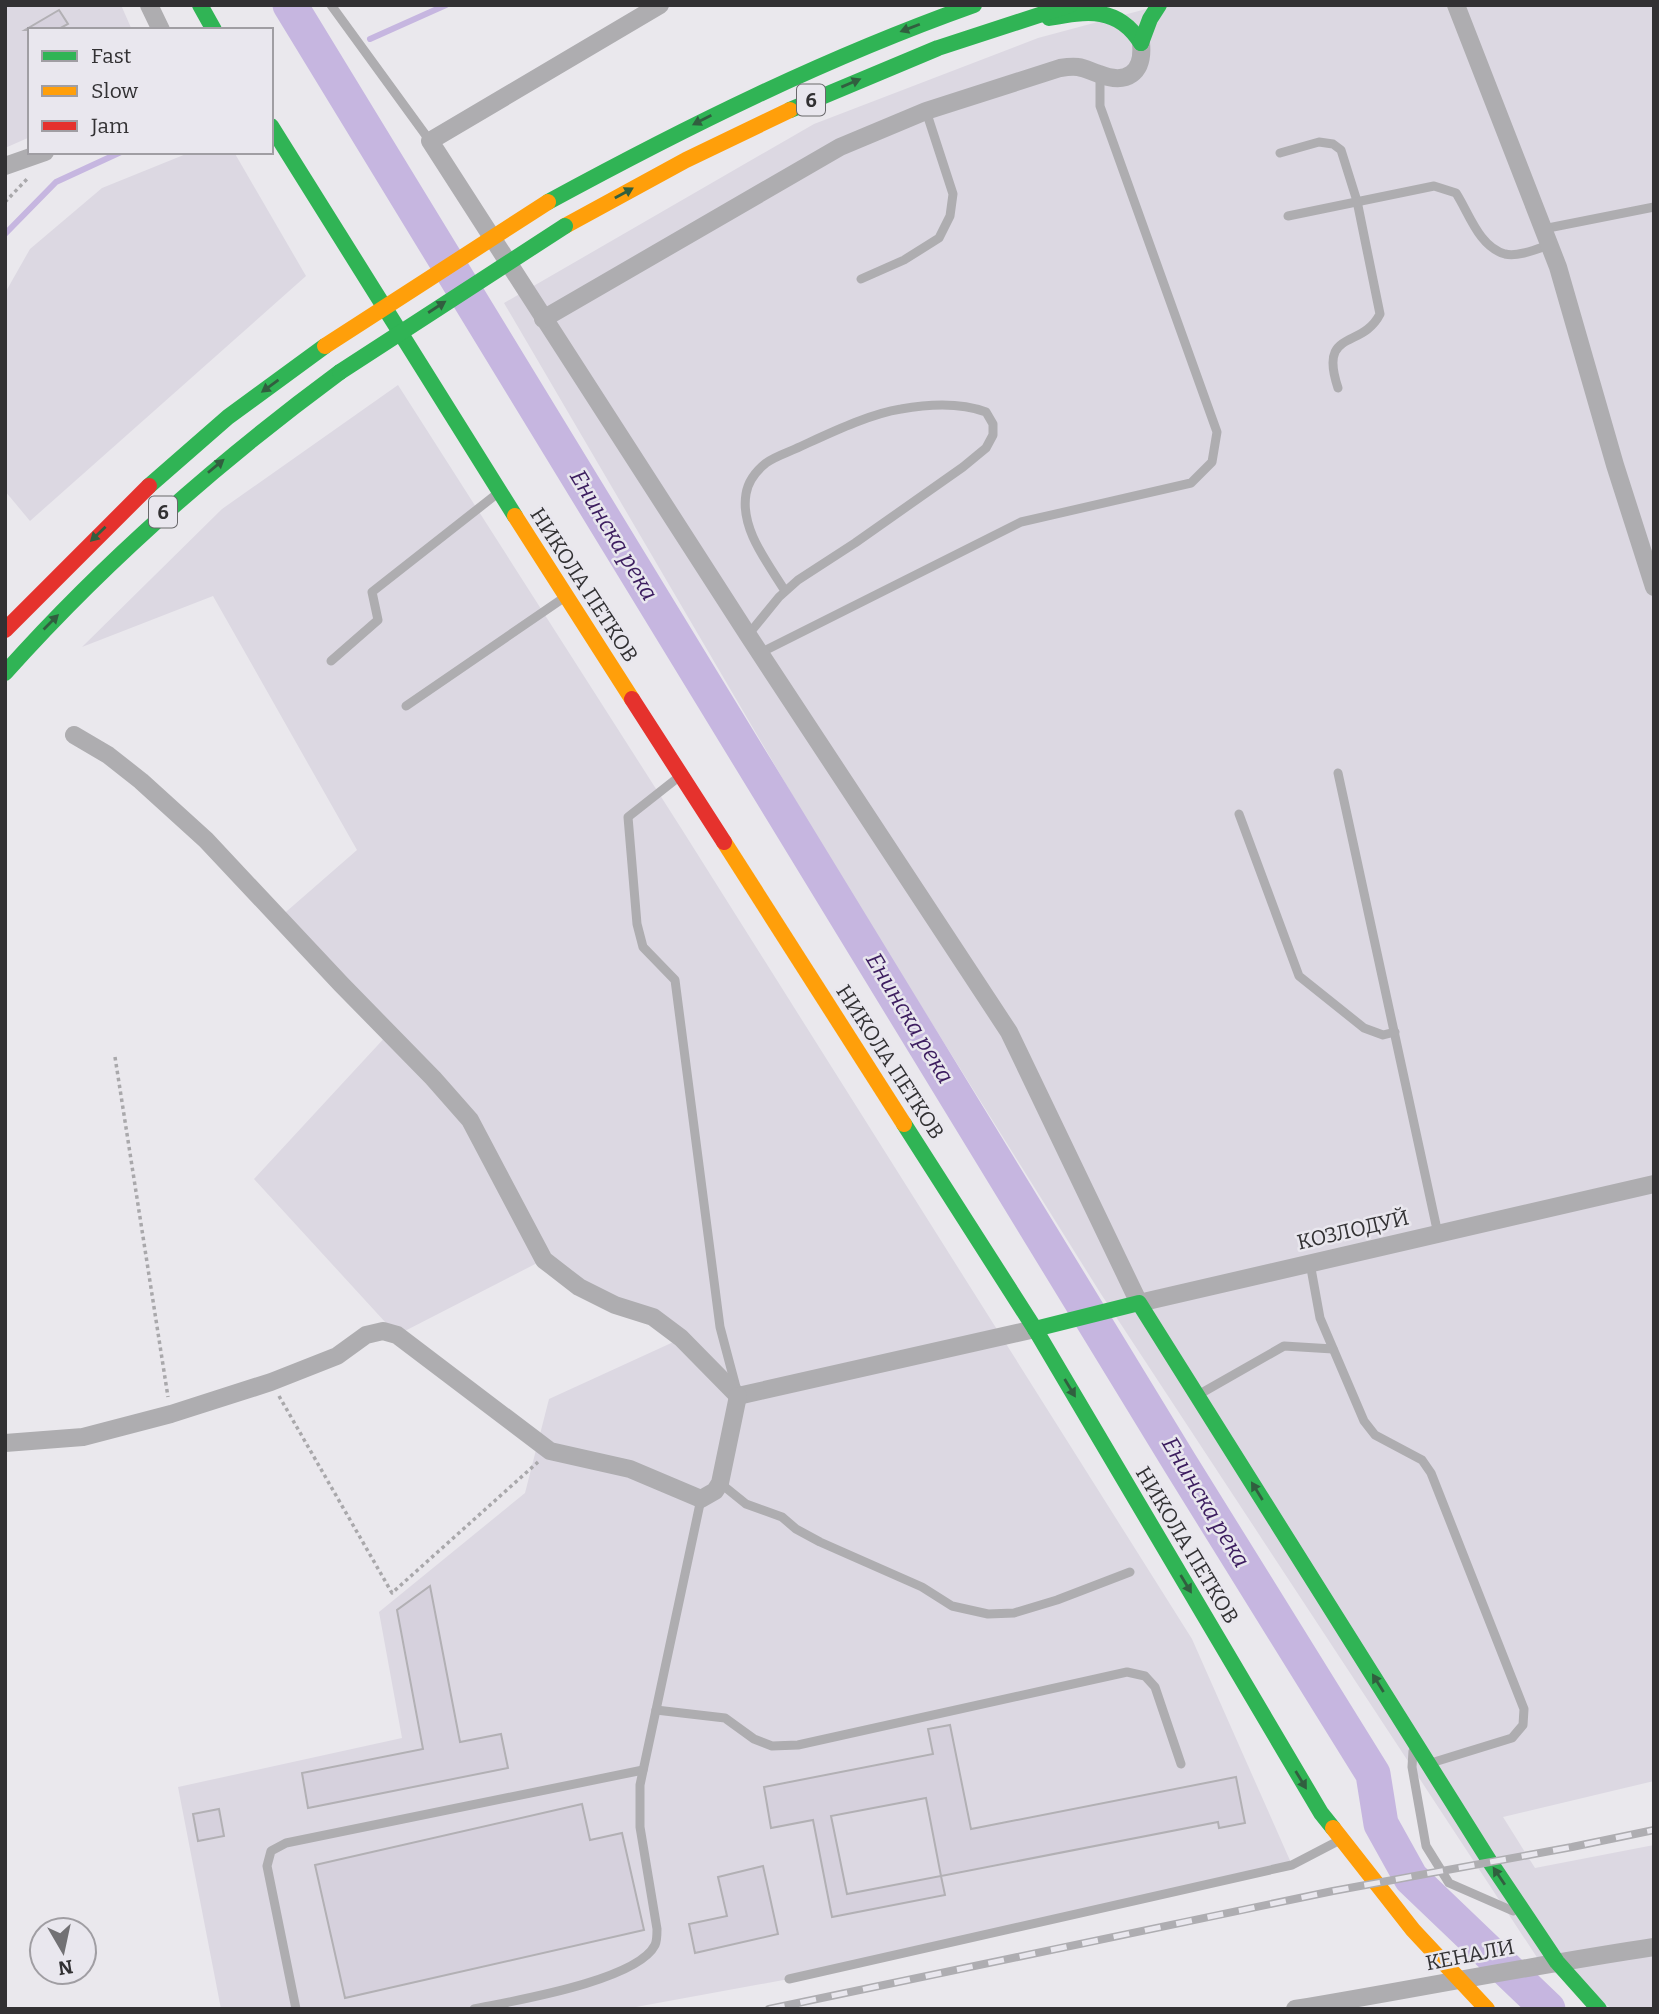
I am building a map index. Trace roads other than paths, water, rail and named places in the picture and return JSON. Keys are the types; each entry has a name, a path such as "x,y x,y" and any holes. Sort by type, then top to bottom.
{"main road":[{"path":"200,5 213,28"},
{"name":"6","path":"5,630 98,533 260,393 325,346 548,202 670,136 780,82 884,37 974,5"},
{"name":"6","path":"5,673 36,637 170,506 253,436 340,372 565,226 744,130 878,72 1070,5"},
{"path":"1141,43 1150,19 1159,5"},
{"path":"995,29 1085,11 1098,12 1121,20 1137,34 1141,43"},
{"name":"НИКОЛА ПЕТКОВ","path":"273,129 566,596 1035,1329 1321,1813 1413,1930 1487,2009"},
{"path":"1139,1303 1527,1917 1549,1963 1599,2009"},
{"name":"КОЗЛОДУЙ","path":"1035,1329 1139,1303"}],"street":[{"path":"149,5 160,28"},
{"path":"660,5 430,141 748,635 1009,1032 1139,1303"},
{"path":"1456,5 1558,267 1615,465 1654,587"},
{"path":"543,319 801,167 840,147 926,111 1060,68 1077,67 1119,79 1129,77 1136,71 1141,43"},
{"path":"5,166 39,154"},
{"path":"74,734 108,755 141,781 206,840 433,1078 470,1121 544,1260 579,1287 615,1305 653,1317 681,1338 738,1396"},
{"name":"КОЗЛОДУЙ","path":"1139,1303 1654,1184"},
{"path":"738,1396 1035,1329"},
{"path":"5,1443 83,1437 171,1414 271,1382 337,1356 366,1335 383,1331 397,1335 550,1451 630,1469 701,1499 715,1491 720,1483 738,1396"},
{"name":"КЕНАЛИ","path":"1296,2009 1549,1963 1654,1947"}],"lane":[{"path":"331,5 430,141"},
{"path":"760,653 1021,522 1191,482 1212,462 1217,432 1100,106 1100,75"},
{"path":"862,279 904,260 939,239 950,216 953,194 926,111"},
{"path":"1280,153 1319,142 1332,144 1341,150 1357,201 1380,314 1375,325 1338,345 1334,354 1333,372 1338,388"},
{"path":"1288,216 1434,186 1456,193 1471,222 1483,237 1506,254 1525,252 1546,237 1654,207"},
{"path":"748,635 785,591 798,580 855,543 986,449 993,435 993,424 986,412 969,406 940,405 898,409 843,428 767,462 751,478 746,495 747,520 756,543 785,591"},
{"path":"331,661 371,629 378,620 372,593 500,492"},
{"path":"406,706 566,596"},
{"path":"1338,773 1438,1234"},
{"path":"681,775 628,817 637,923 643,947 675,980 720,1327 738,1396"},
{"path":"1239,814 1299,976 1364,1028 1382,1035 1395,1032"},
{"path":"1310,1264 1320,1318 1364,1421 1375,1435 1422,1460 1431,1473 1524,1709 1523,1725 1512,1738 1430,1764"},
{"path":"1197,1396 1284,1346 1334,1349"},
{"path":"720,1483 746,1504 782,1517 796,1529 820,1542 922,1587 952,1606 988,1614 1014,1613 1130,1572"},
{"path":"474,2009 579,1986 620,1971 655,1946 657,1929 640,1827 640,1786 701,1499"},
{"path":"656,1710 725,1718 754,1739 772,1746 798,1745 1127,1672 1144,1676 1155,1687 1181,1764"},
{"path":"1414,1740 1412,1767 1426,1846 1449,1883 1527,1917"},
{"path":"296,2009 267,1866 271,1851 286,1843 643,1770"},
{"path":"789,1979 1292,1865 1341,1839"}],"waterway":[{"name":"Енинска река","path":"290,5 1180,1463 1373,1774 1381,1824 1411,1878 1548,2009"},
{"path":"370,39 446,5"},
{"path":"5,234 56,182 117,154"}],"railway":[{"path":"769,2009 1333,1891 1654,1830"}]}
